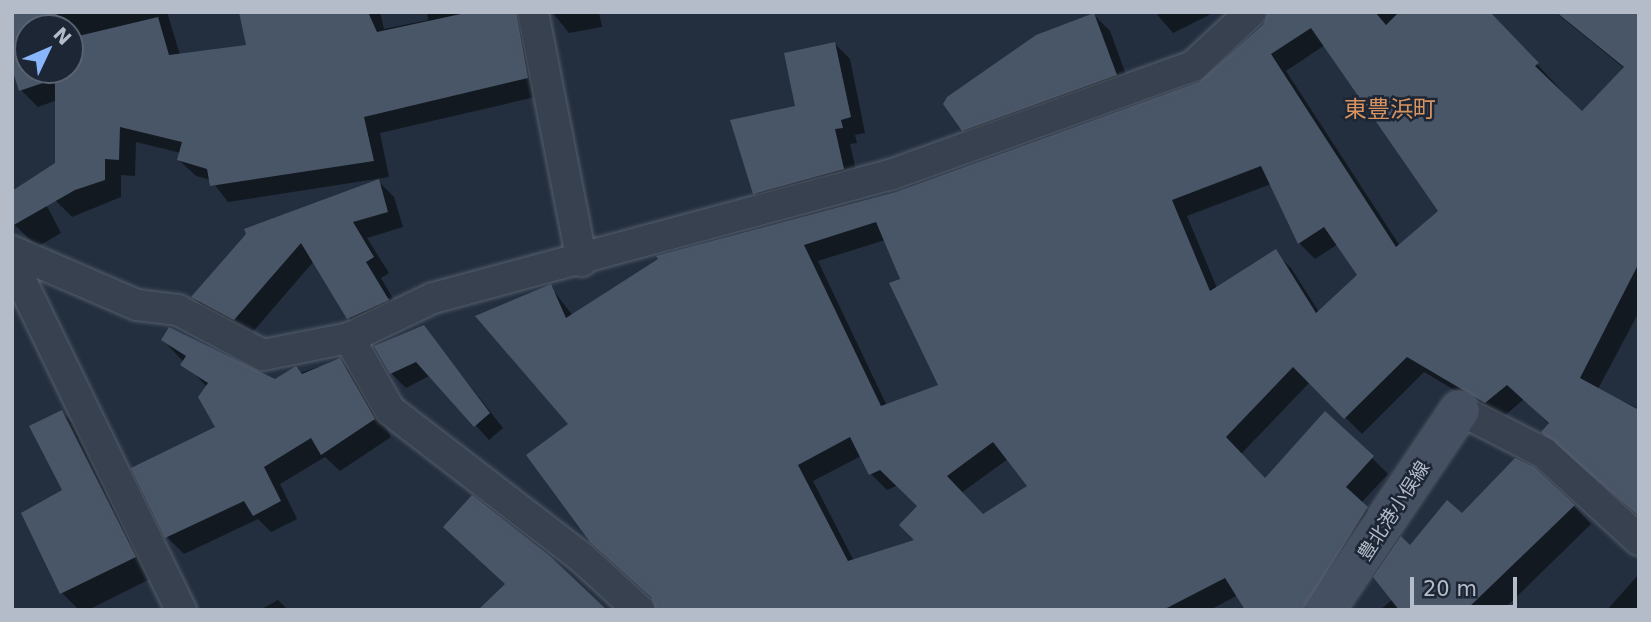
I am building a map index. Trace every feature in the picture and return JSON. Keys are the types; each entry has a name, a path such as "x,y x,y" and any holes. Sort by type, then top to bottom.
{"main road":[{"name":"豊北港小俣線","path":"1325,610 1460,411"}],"street":[{"path":"533,12 582,261"},
{"path":"12,251 137,305 178,310 263,355 349,338 433,298 582,261 890,175 1029,127 1193,65 1220,23 1251,12"},
{"path":"12,262 181,610"},
{"path":"349,338 390,410 581,556 639,610"},
{"path":"1460,411 1544,453 1639,540"}],"building":[{"path":"12,12 56,12 14,14 14,75"},
{"path":"239,12 368,12 377,32 470,12 516,12 528,78 364,117 374,161 210,186 207,169 177,160 182,142 120,127 119,160 105,159 105,180 75,190 12,226 12,191 55,163 55,84 84,84 84,35 158,17 169,55 246,45"},
{"path":"1268,12 1375,12 1386,25 1399,12 1490,12 1539,63 1535,66 1582,111 1624,67 1556,12 1639,12 1639,263 1580,378 1639,410 1639,516 1541,432 1549,423 1507,385 1485,403 1407,357 1344,419 1293,367 1226,437 1265,478 1325,411 1374,456 1346,487 1368,507 1303,610 1245,610 1225,578 1163,610 656,610 651,597 590,542 526,455 568,424 475,316 551,284 566,318 658,259 656,256 896,192 1199,82 1263,25","holes":["1311,28 1438,211 1396,247 1271,54","1261,166 1298,244 1324,227 1357,275 1316,313 1276,249 1210,291 1172,200","876,222 900,279 889,283 938,385 881,406 804,245","850,437 869,475 880,470 917,506 899,525 914,540 848,561 798,465","993,442 1027,486 983,514 947,476"]},
{"path":"1094,13 1117,75 962,131 943,104 947,97 1036,35"},
{"path":"835,42 851,117 841,120 843,128 835,129 844,169 753,194 730,120 795,106 784,53"},
{"path":"17,84 40,84 19,91"},
{"path":"379,179 388,212 353,222 374,257 366,262 389,300 347,319 301,243 234,320 191,297 246,234 244,229"},
{"path":"424,325 490,413 474,427 416,362 390,374 374,346"},
{"path":"169,327 275,379 296,366 302,374 340,358 375,419 321,455 311,438 264,467 281,501 253,516 244,501 165,538 131,468 215,427 198,397 208,383 180,365 186,356 161,340"},
{"path":"62,410 136,557 60,594 21,513 62,490 29,426"},
{"path":"1515,458 1534,467 1575,505 1466,610 1399,610 1373,577 1401,536 1410,545 1447,500 1462,513"},
{"path":"472,495 550,556 607,610 478,610 505,584 443,527"}],"district":[{"name":"東豊浜町","path":"1390,109"}]}
